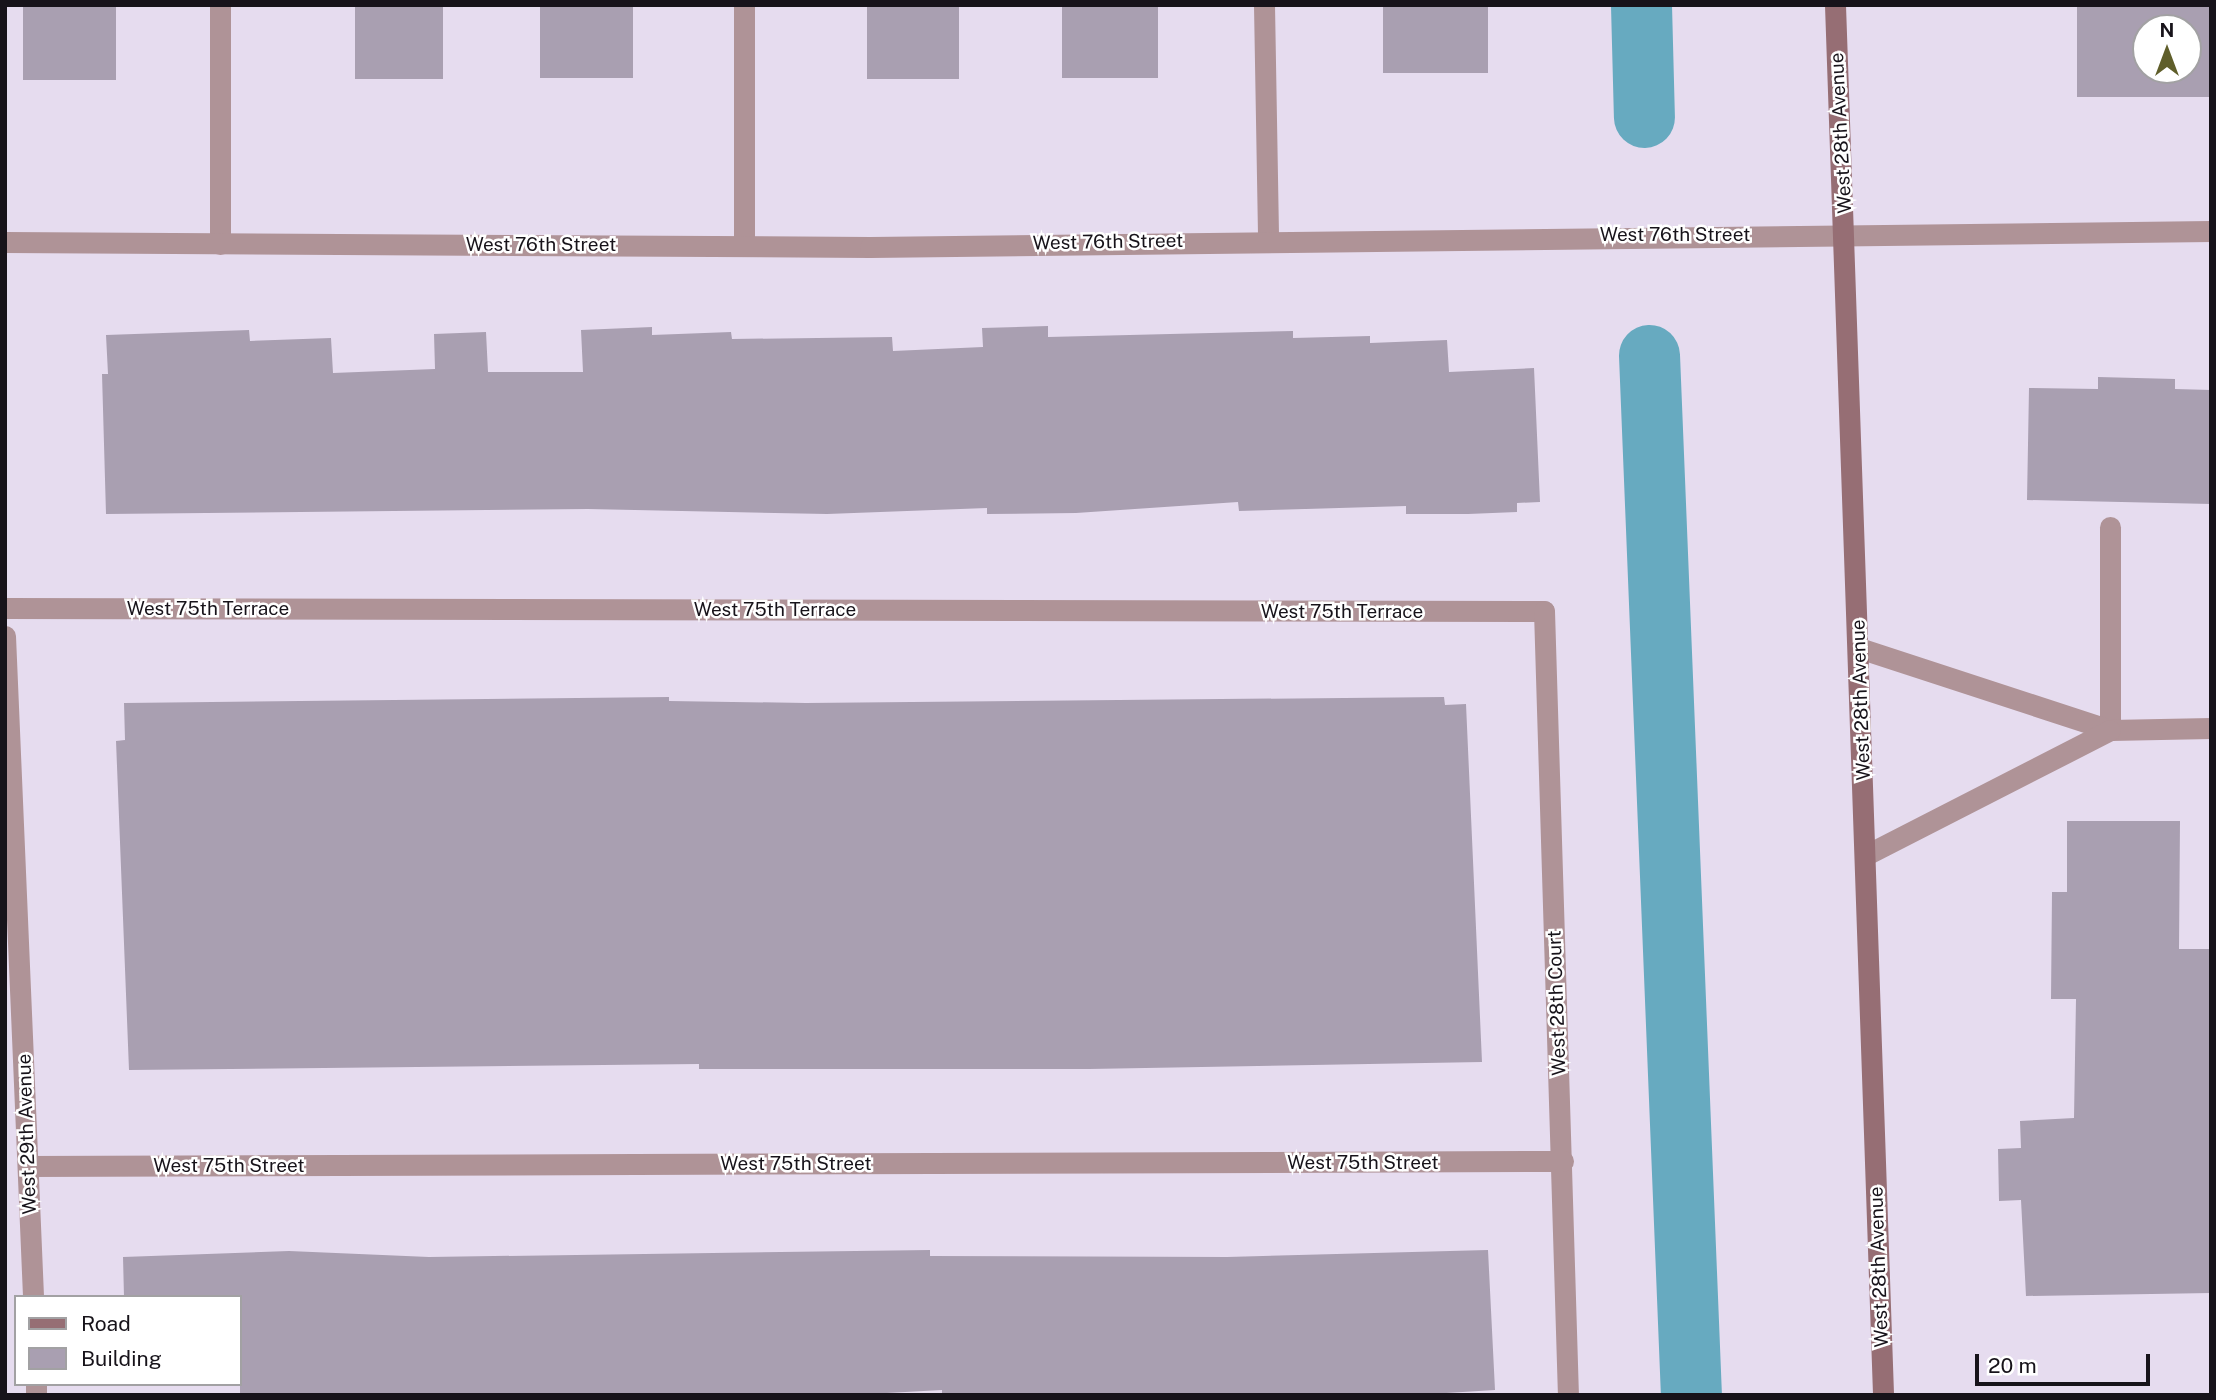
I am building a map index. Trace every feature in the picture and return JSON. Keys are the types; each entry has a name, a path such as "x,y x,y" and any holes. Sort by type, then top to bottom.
{"main road":[{"name":"West 28th Avenue","path":"1835,5 1846,234 1883,1395"}],"street":[{"path":"220,5 220,244"},
{"path":"744,5 744,246"},
{"path":"1264,5 1268,238"},
{"name":"West 76th Street","path":"5,242 744,246 1268,238 2211,231"},
{"path":"2110,527 2110,730"},
{"name":"West 75th Terrace","path":"5,608 1544,611"},
{"name":"West 28th Court","path":"1544,611 1563,1161 1568,1395"},
{"name":"West 29th Avenue","path":"5,636 33,1295"},
{"path":"1859,648 2110,730 2211,729"},
{"path":"1866,855 2110,730"},
{"name":"West 75th Street","path":"29,1166 1563,1161"}],"building":[{"path":"23,5 116,5 116,80 23,80"},
{"path":"355,5 443,5 443,79 355,79"},
{"path":"540,5 633,5 633,78 540,78"},
{"path":"867,5 959,5 959,79 867,79"},
{"path":"1062,5 1158,5 1158,78 1062,78"},
{"path":"1383,5 1488,5 1488,73 1383,73"},
{"path":"2077,5 2211,5 2211,97 2077,97"},
{"path":"1048,326 1048,337 1293,331 1293,338 1370,336 1370,343 1447,340 1449,372 1534,368 1540,502 1517,503 1517,512 1468,514 1406,514 1406,506 1239,511 1238,502 1076,513 987,514 987,508 827,514 588,509 106,514 102,374 108,374 106,335 249,330 250,341 331,338 333,373 435,369 434,334 486,332 488,372 583,372 581,330 652,327 652,335 731,332 732,339 892,337 893,351 983,347 982,328"},
{"path":"2098,377 2175,379 2175,389 2211,390 2211,504 2027,500 2029,388 2098,389"},
{"path":"669,697 669,701 806,703 1444,697 1445,705 1466,704 1482,1062 1089,1069 699,1069 699,1064 129,1070 116,741 125,740 124,703"},
{"path":"2067,821 2180,821 2179,949 2211,949 2211,1293 2026,1296 2021,1200 1999,1201 1998,1149 2021,1148 2020,1121 2074,1118 2076,999 2051,999 2052,892 2067,892"},
{"path":"930,1250 930,1256 1227,1257 1488,1250 1495,1390 1414,1395 942,1395 942,1390 850,1395 240,1395 242,1295 124,1295 123,1257 289,1251 429,1257"}],"waterway":[{"path":"1641,5 1644,117"},
{"path":"1649,355 1691,1395"}]}
